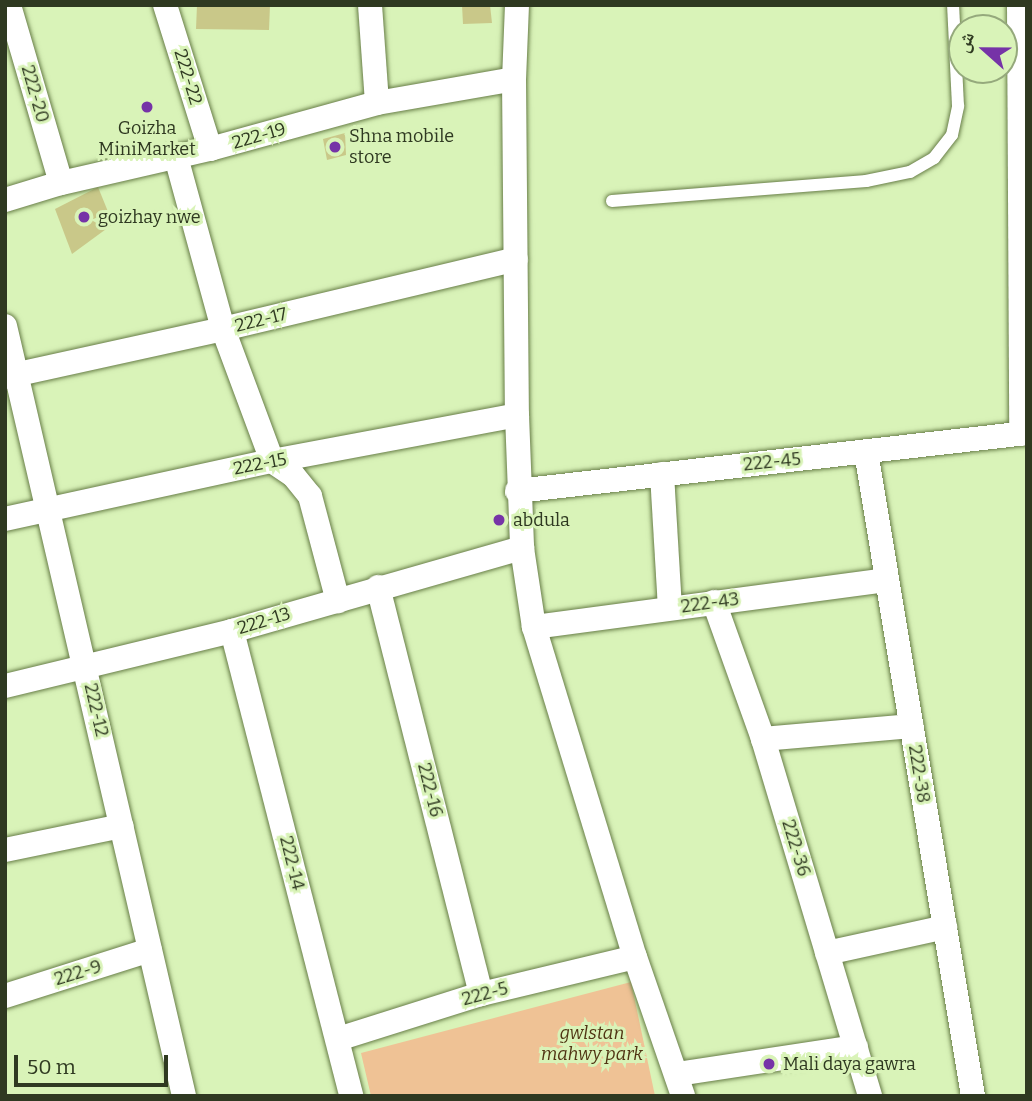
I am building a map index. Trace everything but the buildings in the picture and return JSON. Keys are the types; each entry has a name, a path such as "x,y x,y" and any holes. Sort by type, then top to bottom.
{"street":[{"name":"222-20","path":"9,5 61,183"},
{"name":"222-22","path":"165,5 210,149"},
{"path":"370,5 377,103"},
{"path":"517,5 514,79 517,491 522,548 534,626 635,957 680,1085 856,1047"},
{"path":"1019,5 1023,39 1024,433"},
{"name":"222-19","path":"5,200 61,183 210,149 377,103 514,79"},
{"path":"176,157 223,329 272,461 293,475 310,496 338,601"},
{"name":"222-17","path":"12,376 223,329 516,258"},
{"name":"222-12","path":"5,326 12,376 50,509 184,1096"},
{"name":"222-15","path":"5,519 272,461 517,415"},
{"name":"222-45","path":"517,491 1024,433"},
{"name":"222-38","path":"866,452 973,1096"},
{"path":"662,474 670,608"},
{"name":"222-13","path":"5,686 86,664 232,631 378,587 522,548"},
{"name":"222-43","path":"534,626 887,580"},
{"name":"222-16","path":"378,587 481,994"},
{"name":"222-36","path":"714,602 763,739 870,1096"},
{"name":"222-14","path":"232,631 351,1096"},
{"path":"763,739 911,726"},
{"path":"5,850 122,826"},
{"path":"827,953 945,927"},
{"name":"222-9","path":"5,996 150,950"},
{"name":"222-5","path":"338,1039 481,994 635,957"}],"lane":[{"path":"612,201 866,181 910,172 934,158 952,135 958,106 953,5"}],"green space":[{"name":"gwlstan mahwy park","path":"631,982 655,1096 371,1096 361,1053"}],"place":[{"name":"Goizha MiniMarket","path":"147,107"},
{"name":"Shna mobile store","path":"335,147"},
{"name":"goizhay nwe","path":"84,217"},
{"name":"abdula","path":"499,520"},
{"name":"Mali daya gawra","path":"769,1064"}]}
